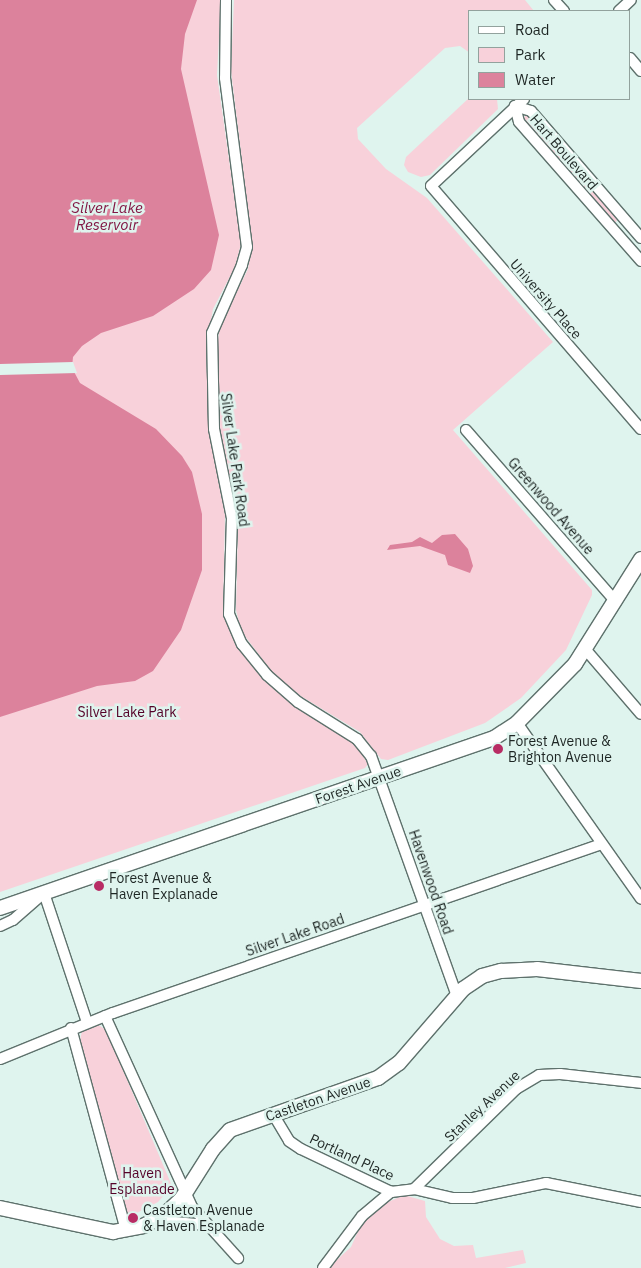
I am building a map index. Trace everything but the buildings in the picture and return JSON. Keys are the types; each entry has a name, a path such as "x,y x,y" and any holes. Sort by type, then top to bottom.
{"main road":[{"name":"Forest Avenue","path":"0,908 494,738 517,724 551,692 586,650 641,559"},
{"name":"Castleton Avenue","path":"0,1208 23,1211 110,1231 126,1231 154,1220 185,1194 226,1134 242,1123 356,1088 383,1075 409,1054 457,996 478,978 511,970 555,970 641,981"}],"street":[{"name":"Silver Lake Park Road","path":"226,0 224,78 247,247 242,265 212,333 214,429 232,518 229,614 239,639 267,675 298,702 357,739 372,756 380,777"},
{"path":"554,0 563,10"},
{"path":"620,10 631,0"},
{"path":"631,59 641,70"},
{"path":"516,106 523,100"},
{"name":"University Place","path":"516,106 431,186 641,429"},
{"name":"Hart Boulevard","path":"516,106 531,112 641,238"},
{"name":"Hart Boulevard","path":"516,106 519,122 641,261"},
{"name":"Greenwood Avenue","path":"466,430 615,601"},
{"path":"586,650 641,714"},
{"path":"517,724 641,899"},
{"name":"Havenwood Road","path":"380,777 457,996"},
{"name":"Silver Lake Road","path":"0,1059 87,1022 602,844"},
{"path":"0,926 13,920 44,893 87,1022"},
{"path":"105,1016 185,1194 206,1225 238,1258"},
{"path":"71,1028 126,1231"},
{"name":"Stanley Avenue","path":"414,1189 516,1089 539,1075 555,1073 641,1083"},
{"name":"Portland Place","path":"273,1114 289,1141 301,1149 391,1192 414,1189 452,1198 473,1198 546,1183 641,1202"},
{"path":"323,1268 362,1216 391,1192"},
{"path":"154,1220 206,1225"}],"green space":[{"name":"Silver Lake Reservoir","path":"0,0 221,0 217,75 241,244 235,267 213,309 206,349 209,433 225,515 223,610 234,641 267,683 305,713 355,743 368,764 365,768 0,892"},
{"path":"234,0 525,0 533,10 468,10 468,52 460,46 445,48 357,128 358,139 386,169 427,198 553,342 453,430 592,590 592,595 566,650 521,698 485,723 388,760 381,759 360,732 299,695 272,672 241,631 236,610 238,522 219,430 217,347 220,326 248,269 252,243 231,71"},
{"path":"468,99 497,100 498,109 430,175 421,177 408,172 404,165 406,157"},
{"path":"525,116 529,116 618,218 616,222 613,223 523,119"},
{"name":"Haven Esplanade","path":"97,1024 106,1030 172,1186 158,1202 131,1216 126,1214 80,1040 82,1031"},
{"path":"404,1195 425,1201 426,1217 440,1239 454,1246 473,1245 476,1258 523,1250 526,1263 505,1268 328,1268 351,1247 362,1222 386,1203"}],"water":[{"name":"Silver Lake Reservoir","path":"0,0 197,0 185,34 181,69 219,235 211,270 194,289 153,316 101,333 82,346 73,357 72,368 80,383 156,429 182,456 192,472 202,514 202,570 181,630 153,671 135,681 97,686 0,717"},
{"path":"455,534 468,549 473,566 470,573 448,565 445,555 420,546 387,550 390,545 412,542 420,537 432,543 442,535"}],"pier":[{"path":"73,362 77,373 0,375 0,364"}],"place":[{"name":"Forest Avenue & Brighton Avenue","path":"498,749"},
{"name":"Forest Avenue & Haven Explanade","path":"99,886"},
{"name":"Castleton Avenue & Haven Esplanade","path":"133,1218"}],"park label":[{"name":"Silver Lake Park","path":"127,712"}]}
